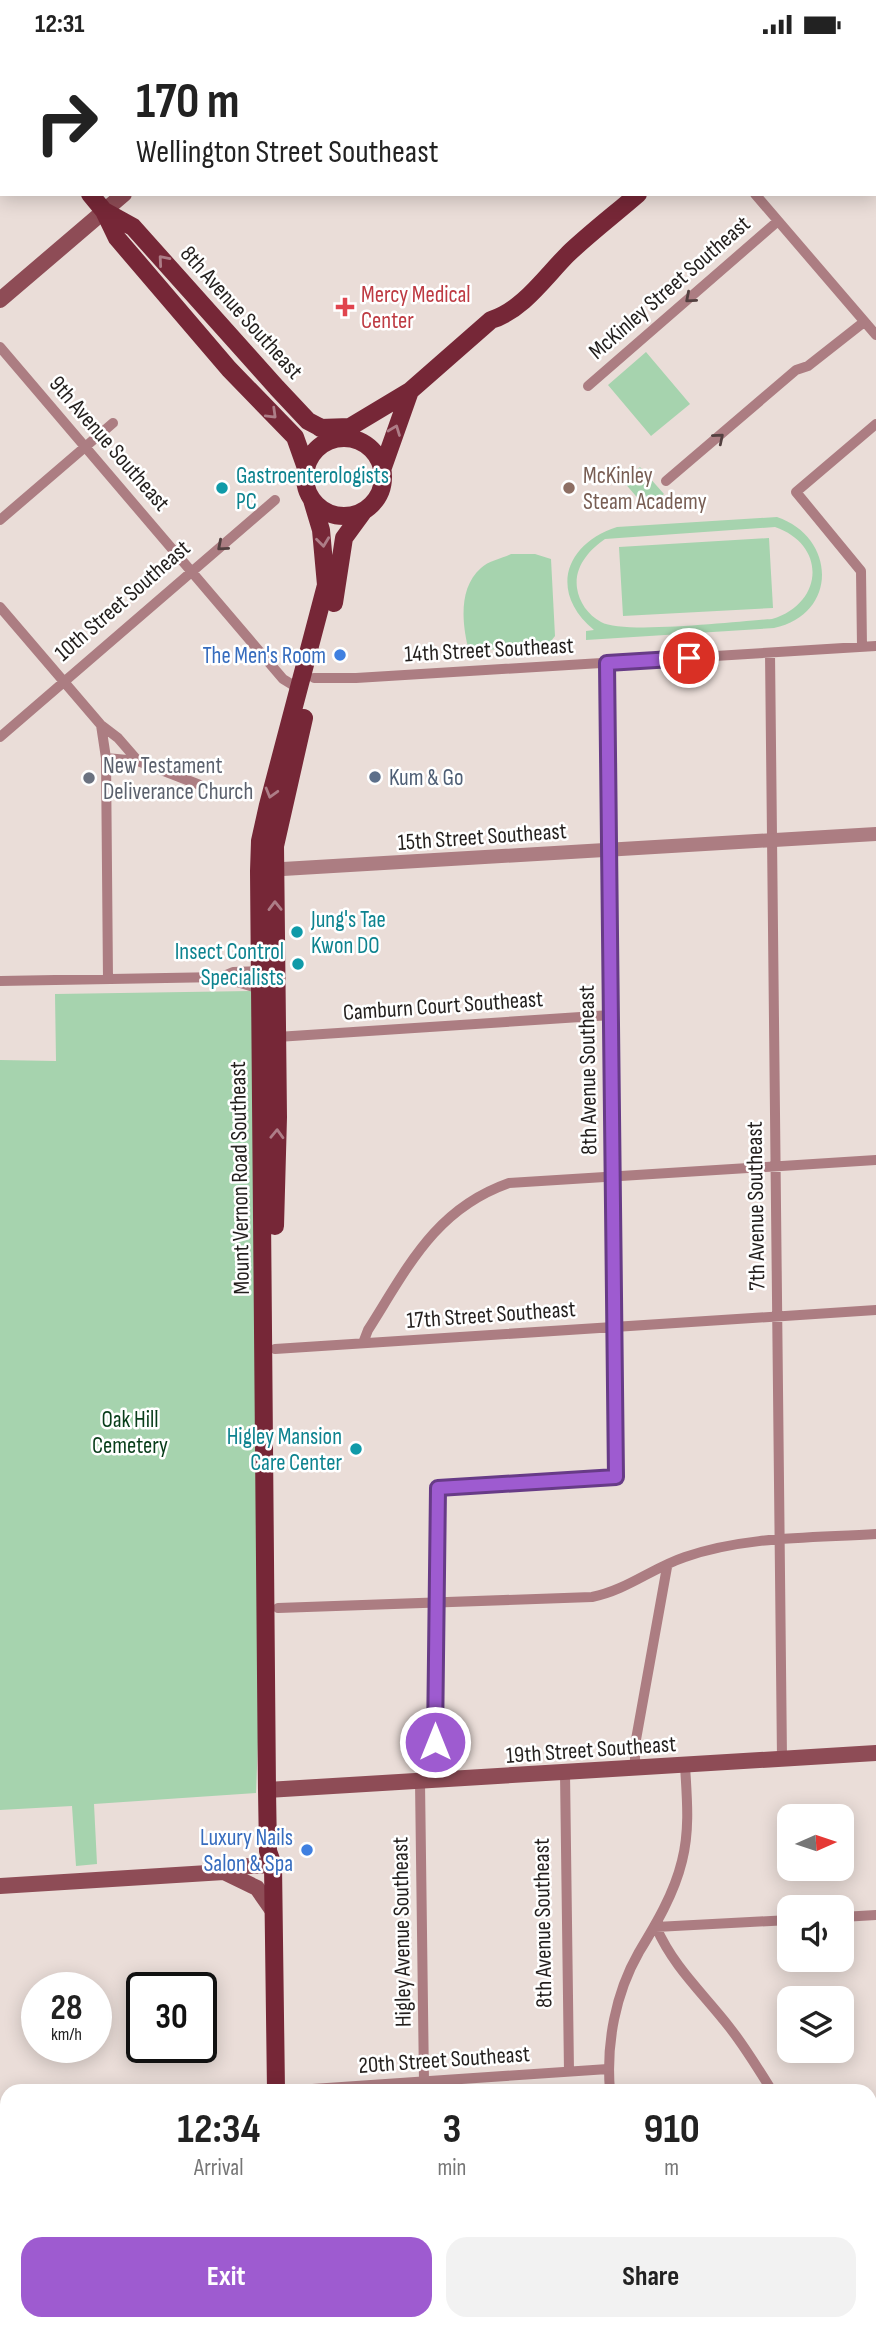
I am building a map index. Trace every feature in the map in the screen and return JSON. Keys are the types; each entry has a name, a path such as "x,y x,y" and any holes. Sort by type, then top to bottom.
{"main road":[{"name":"8th Avenue Southeast","path":"92,196 104,211 117,238 229,369 295,437 306,468"},
{"path":"0,300 122,196"},
{"path":"320,428 350,427 404,393 491,320 516,306 568,255 636,196"},
{"name":"8th Avenue Southeast","path":"104,211 133,227 308,421 352,440"},
{"path":"153,280 167,284 210,330 218,333 225,329"},
{"path":"229,369 244,371 267,391 277,389"},
{"path":"404,393 379,494 363,512 340,516 329,514 312,500 307,490 306,468 317,449 326,443 352,440 378,422 404,393"},
{"path":"352,440 371,449 383,470"},
{"name":"Mount Vernon Road Southeast","path":"273,1790 278,1608 275,1349 278,1075 267,870 260,841 326,585 321,530 312,500"},
{"name":"Mount Vernon Road Southeast","path":"276,2084 273,1865 280,1850 273,1790 260,971 267,870 337,590 344,538 363,512"},
{"path":"260,971 267,988 268,1041 278,1075"},
{"name":"19th Street Southeast","path":"273,1790 876,1753"},
{"path":"224,1872 230,1867 273,1865"},
{"path":"0,1886 224,1872 257,1888 274,1911"}],"street":[{"path":"757,196 876,335"},
{"name":"McKinley Street Southeast","path":"588,386 778,221"},
{"path":"666,481 796,370 808,366 864,322"},
{"name":"9th Avenue Southeast","path":"0,347 283,679 301,690"},
{"path":"0,520 114,423"},
{"path":"862,647 861,571 796,492 876,424"},
{"name":"10th Street Southeast","path":"0,737 275,500"},
{"path":"0,607 101,725 118,738 138,761"},
{"name":"14th Street Southeast","path":"314,678 328,680 876,646"},
{"name":"7th Avenue Southeast","path":"770,653 782,1759"},
{"name":"8th Avenue Southeast","path":"438,1488 616,1477 607,663"},
{"path":"101,725 106,758 108,979"},
{"path":"106,758 138,761 200,785"},
{"name":"15th Street Southeast","path":"267,870 876,834"},
{"path":"220,977 233,972 260,971"},
{"path":"0,981 220,977 260,989"},
{"name":"Camburn Court Southeast","path":"277,1037 611,1015"},
{"path":"363,1343 368,1330 425,1240 441,1222 473,1201 509,1183 876,1160"},
{"name":"17th Street Southeast","path":"275,1349 876,1310"},
{"name":"Higley Avenue Southeast","path":"424,2082 428,1781 438,1488"},
{"path":"278,1608 592,1597 621,1589 685,1557 726,1546 876,1534"},
{"path":"635,1768 635,1745 667,1567"},
{"path":"609,2084 608,2069 616,2008 638,1953 656,1927 682,1864 688,1808 685,1766"},
{"name":"8th Avenue Southeast","path":"565,1773 569,2072"},
{"path":"854,1916 876,1915"},
{"path":"656,1927 777,1921"},
{"path":"656,1927 666,1951 730,2027 767,2084"},
{"name":"20th Street Southeast","path":"393,2084 608,2069"}],"green space":[{"path":"646,352 690,404 651,436 608,385"},
{"path":"640,467 664,494 647,509 623,481"},
{"path":"777,517 796,527 811,541 819,557 822,575 819,592 810,608 795,620 774,628 586,640 586,631 594,630 580,616 571,601 569,571 575,557 585,545 617,527","holes":["775,527 792,535 804,547 811,560 810,588 802,600 789,611 772,619 657,627 614,626 592,616 578,593 580,566 593,548 605,539"]},
{"path":"769,538 773,608 623,616 619,547"},
{"path":"511,554 535,554 551,559 555,636 547,646 469,651 464,619 468,586 484,566"},
{"name":"Oak Hill Cemetery","path":"251,991 255,995 261,1663 256,1793 94,1804 97,1864 76,1866 72,1806 0,1810 0,1060 56,1061 55,994"}],"place":[{"name":"Mercy Medical Center","path":"345,307"},
{"name":"Gastroenterologists PC","path":"222,488"},
{"name":"McKinley Steam Academy","path":"569,488"},
{"name":"The Men's Room","path":"340,655"},
{"name":"Kum & Go","path":"375,777"},
{"name":"New Testament Deliverance Church","path":"89,778"},
{"name":"Jung's Tae Kwon DO","path":"297,932"},
{"name":"Insect Control Specialists","path":"298,964"},
{"name":"Higley Mansion Care Center","path":"356,1449"},
{"name":"Luxury Nails Salon & Spa","path":"307,1850"}],"route":[{"path":"435,1742 438,1488 616,1477 607,663 689,658"}]}
